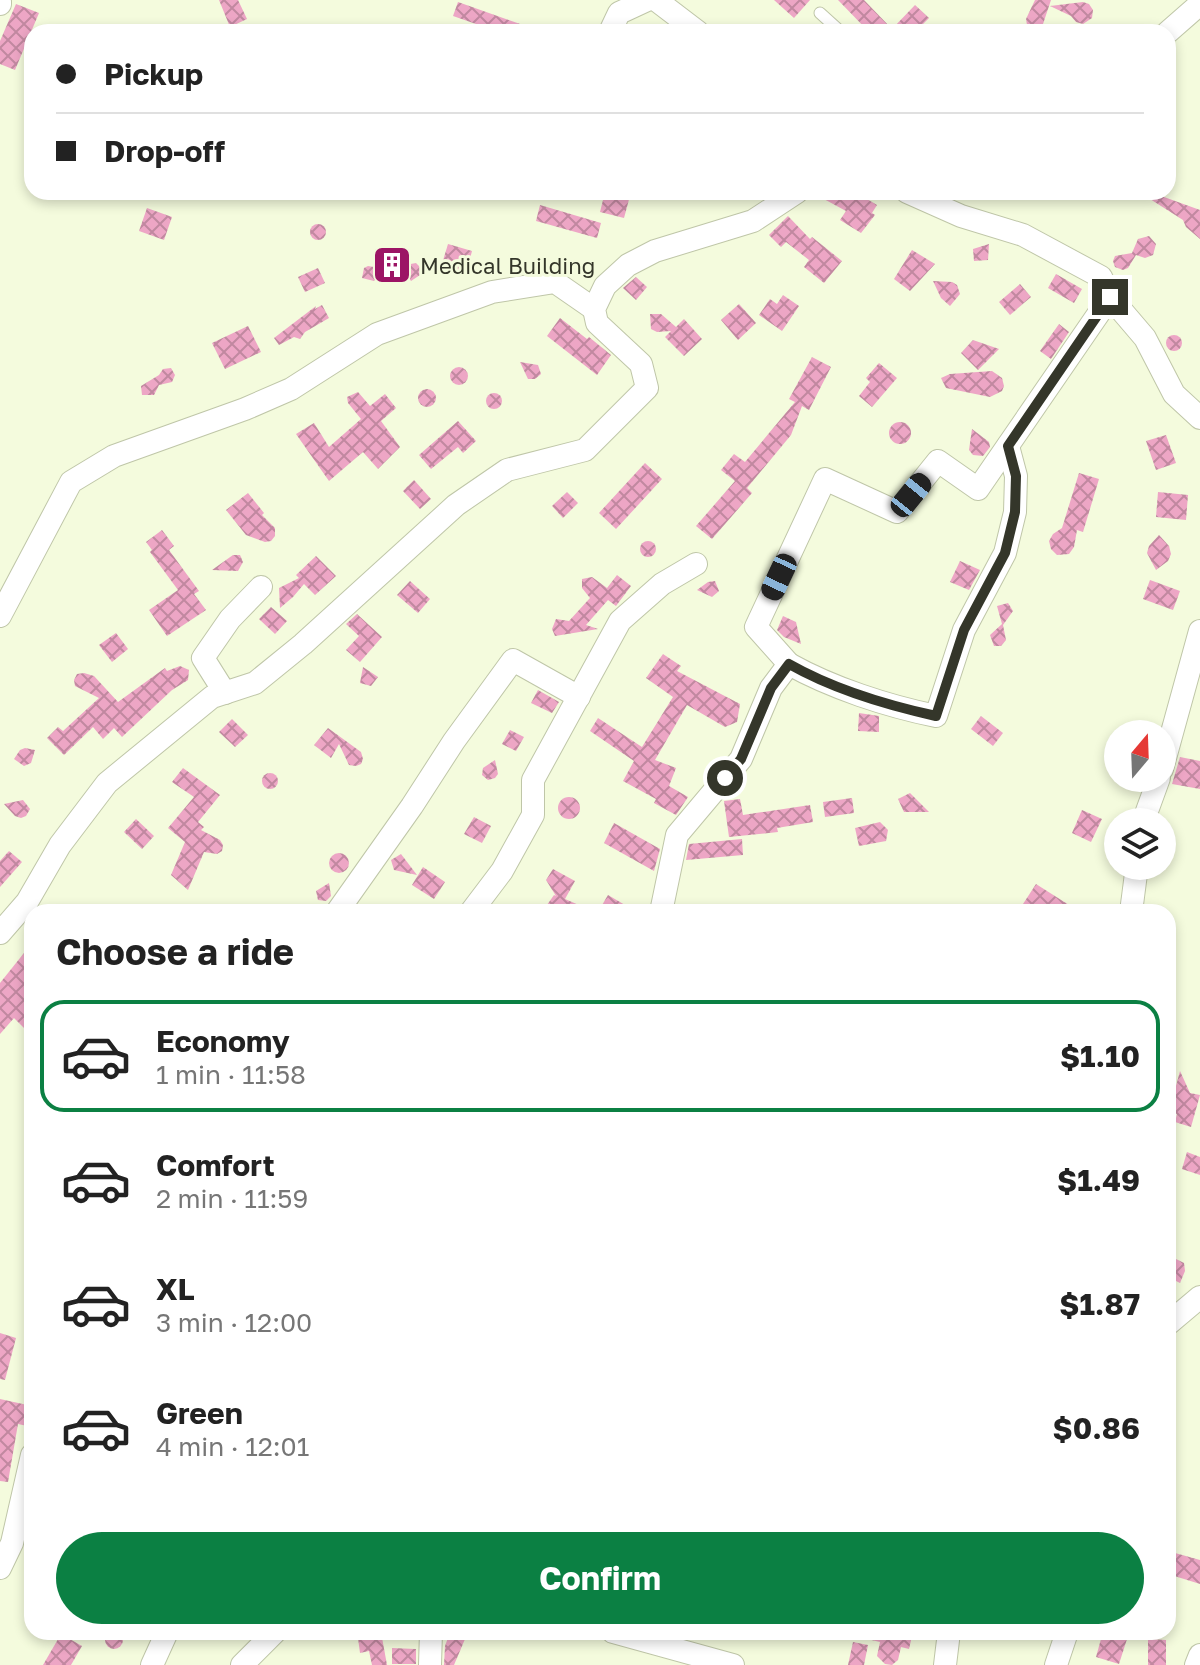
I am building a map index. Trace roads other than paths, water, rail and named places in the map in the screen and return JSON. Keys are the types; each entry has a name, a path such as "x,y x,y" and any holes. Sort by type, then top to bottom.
{"street":[{"path":"614,24 619,13 647,0"},
{"path":"656,0 688,24"},
{"path":"1176,25 1200,4"},
{"path":"25,904 60,845 107,783 212,697 255,683 386,571 456,505 507,470 585,450 647,388 641,364 597,323 594,309 605,286 628,265 655,251 753,221 785,200"},
{"path":"925,200 961,216 1023,235 1101,277 1110,297 1145,338 1174,394 1200,418"},
{"path":"0,616 71,482 114,456 245,409 291,389 377,334 492,292 555,282 594,309"},
{"path":"1008,446 1016,476 1015,512 1005,553 964,630 936,716 891,707 807,674 789,664 756,627 825,479 897,512 938,461 978,489 1110,297"},
{"path":"477,904 502,871 533,815 533,780 620,621 662,584 696,564"},
{"path":"225,693 203,658 230,619 261,587"},
{"path":"1175,720 1200,631"},
{"path":"343,904 513,660 579,697"},
{"path":"663,904 677,835 741,759 771,688 789,664"},
{"path":"1132,904 1135,880"},
{"path":"0,933 24,905"},
{"path":"1176,1317 1200,1297"},
{"path":"0,1568 12,1543 24,1490"},
{"path":"152,1665 163,1640"},
{"path":"242,1665 267,1640"},
{"path":"430,1665 431,1640"},
{"path":"642,1640 733,1665"},
{"path":"945,1665 948,1640"},
{"path":"1056,1665 1064,1640"},
{"path":"1196,1665 1200,1655"}],"lane":[{"path":"820,13 832,24"}],"place":[{"name":"Medical Building","path":"392,265"}]}
